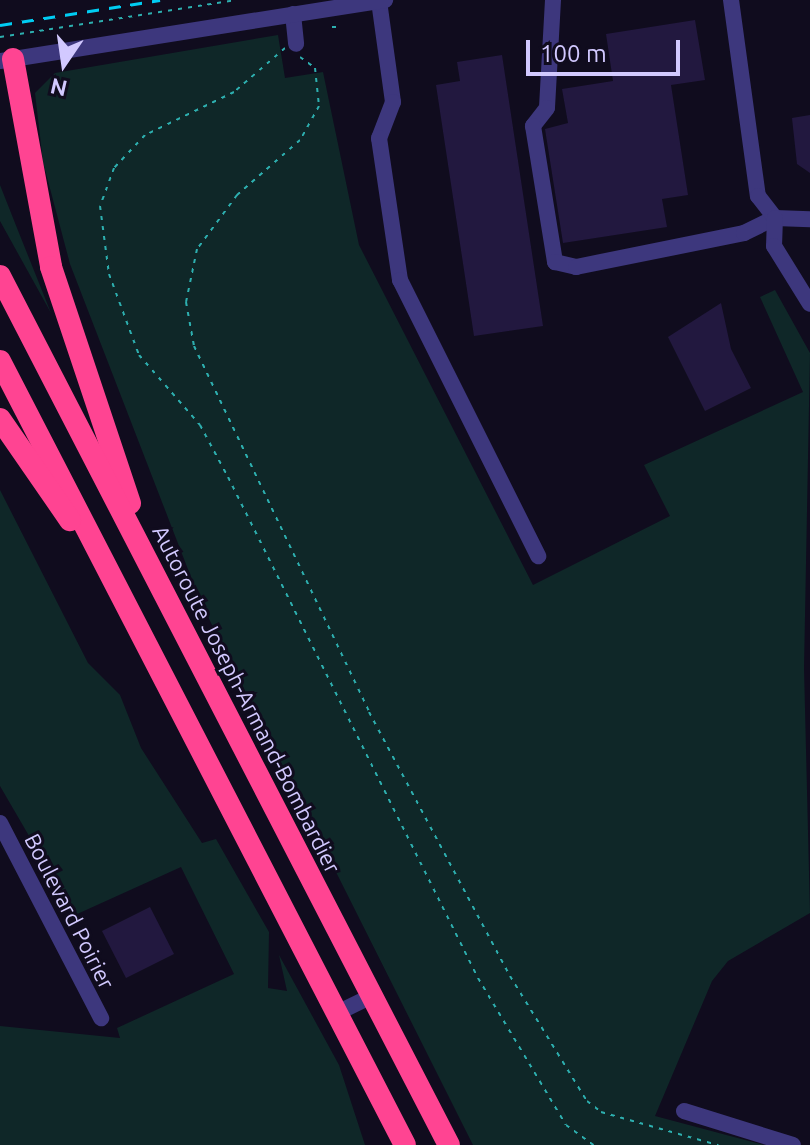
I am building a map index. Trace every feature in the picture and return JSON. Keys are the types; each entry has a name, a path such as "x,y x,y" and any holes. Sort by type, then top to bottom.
{"highway":[{"path":"7,60 55,283 158,584"},
{"name":"Autoroute Joseph-Armand-Bombardier","path":"0,276 449,1145"},
{"path":"0,361 405,1145"},
{"path":"0,419 111,576"}],"street":[{"path":"7,60 385,0"},
{"path":"553,0 547,108 533,126 555,262 576,267 757,231 775,218 810,219"},
{"path":"731,0 758,196 775,218 774,246 810,304"},
{"path":"379,1 393,102 379,138 400,280 538,556"},
{"path":"293,14 296,44"},
{"name":"Boulevard Poirier","path":"0,823 101,1018"},
{"path":"337,1013 372,996"},
{"path":"684,1111 793,1145"}],"path":[{"path":"0,37 236,0"},
{"path":"332,27 338,27"},
{"path":"594,1145 566,1125 478,978 228,477 200,425 139,355 109,274 100,206 121,159 161,125 234,92 296,44 300,59 315,68 321,101 300,140 237,195 197,249 186,302 194,346 376,726 510,976 587,1101 601,1112 718,1145"}],"green space":[{"path":"278,35 285,78 323,72 359,245 533,585 670,516 644,465 803,392 760,297 775,290 810,353 804,668 810,913 728,961 712,981 655,1116 764,1145 473,1145 201,603 70,264 43,162 35,93 55,73"},
{"path":"0,185 15,223 51,313 0,221"},
{"path":"0,490 88,663 120,695 141,748 202,843 216,839 269,932 268,988 287,991 279,955 339,1065 365,1145 0,1145 0,1026 120,1038 117,1028 234,974 181,867 75,915 0,786"}],"building":[{"path":"695,20 705,80 671,85 688,195 662,199 667,227 563,243 545,129 568,123 562,89 613,81 606,34"},
{"path":"502,55 543,326 474,336 436,85 460,81 457,62"},
{"path":"810,115 810,173 797,164 792,118"},
{"path":"721,303 731,349 751,388 705,411 668,337"},
{"path":"150,907 174,954 126,978 102,931"}],"railway":[{"path":"0,25 160,0"}]}
